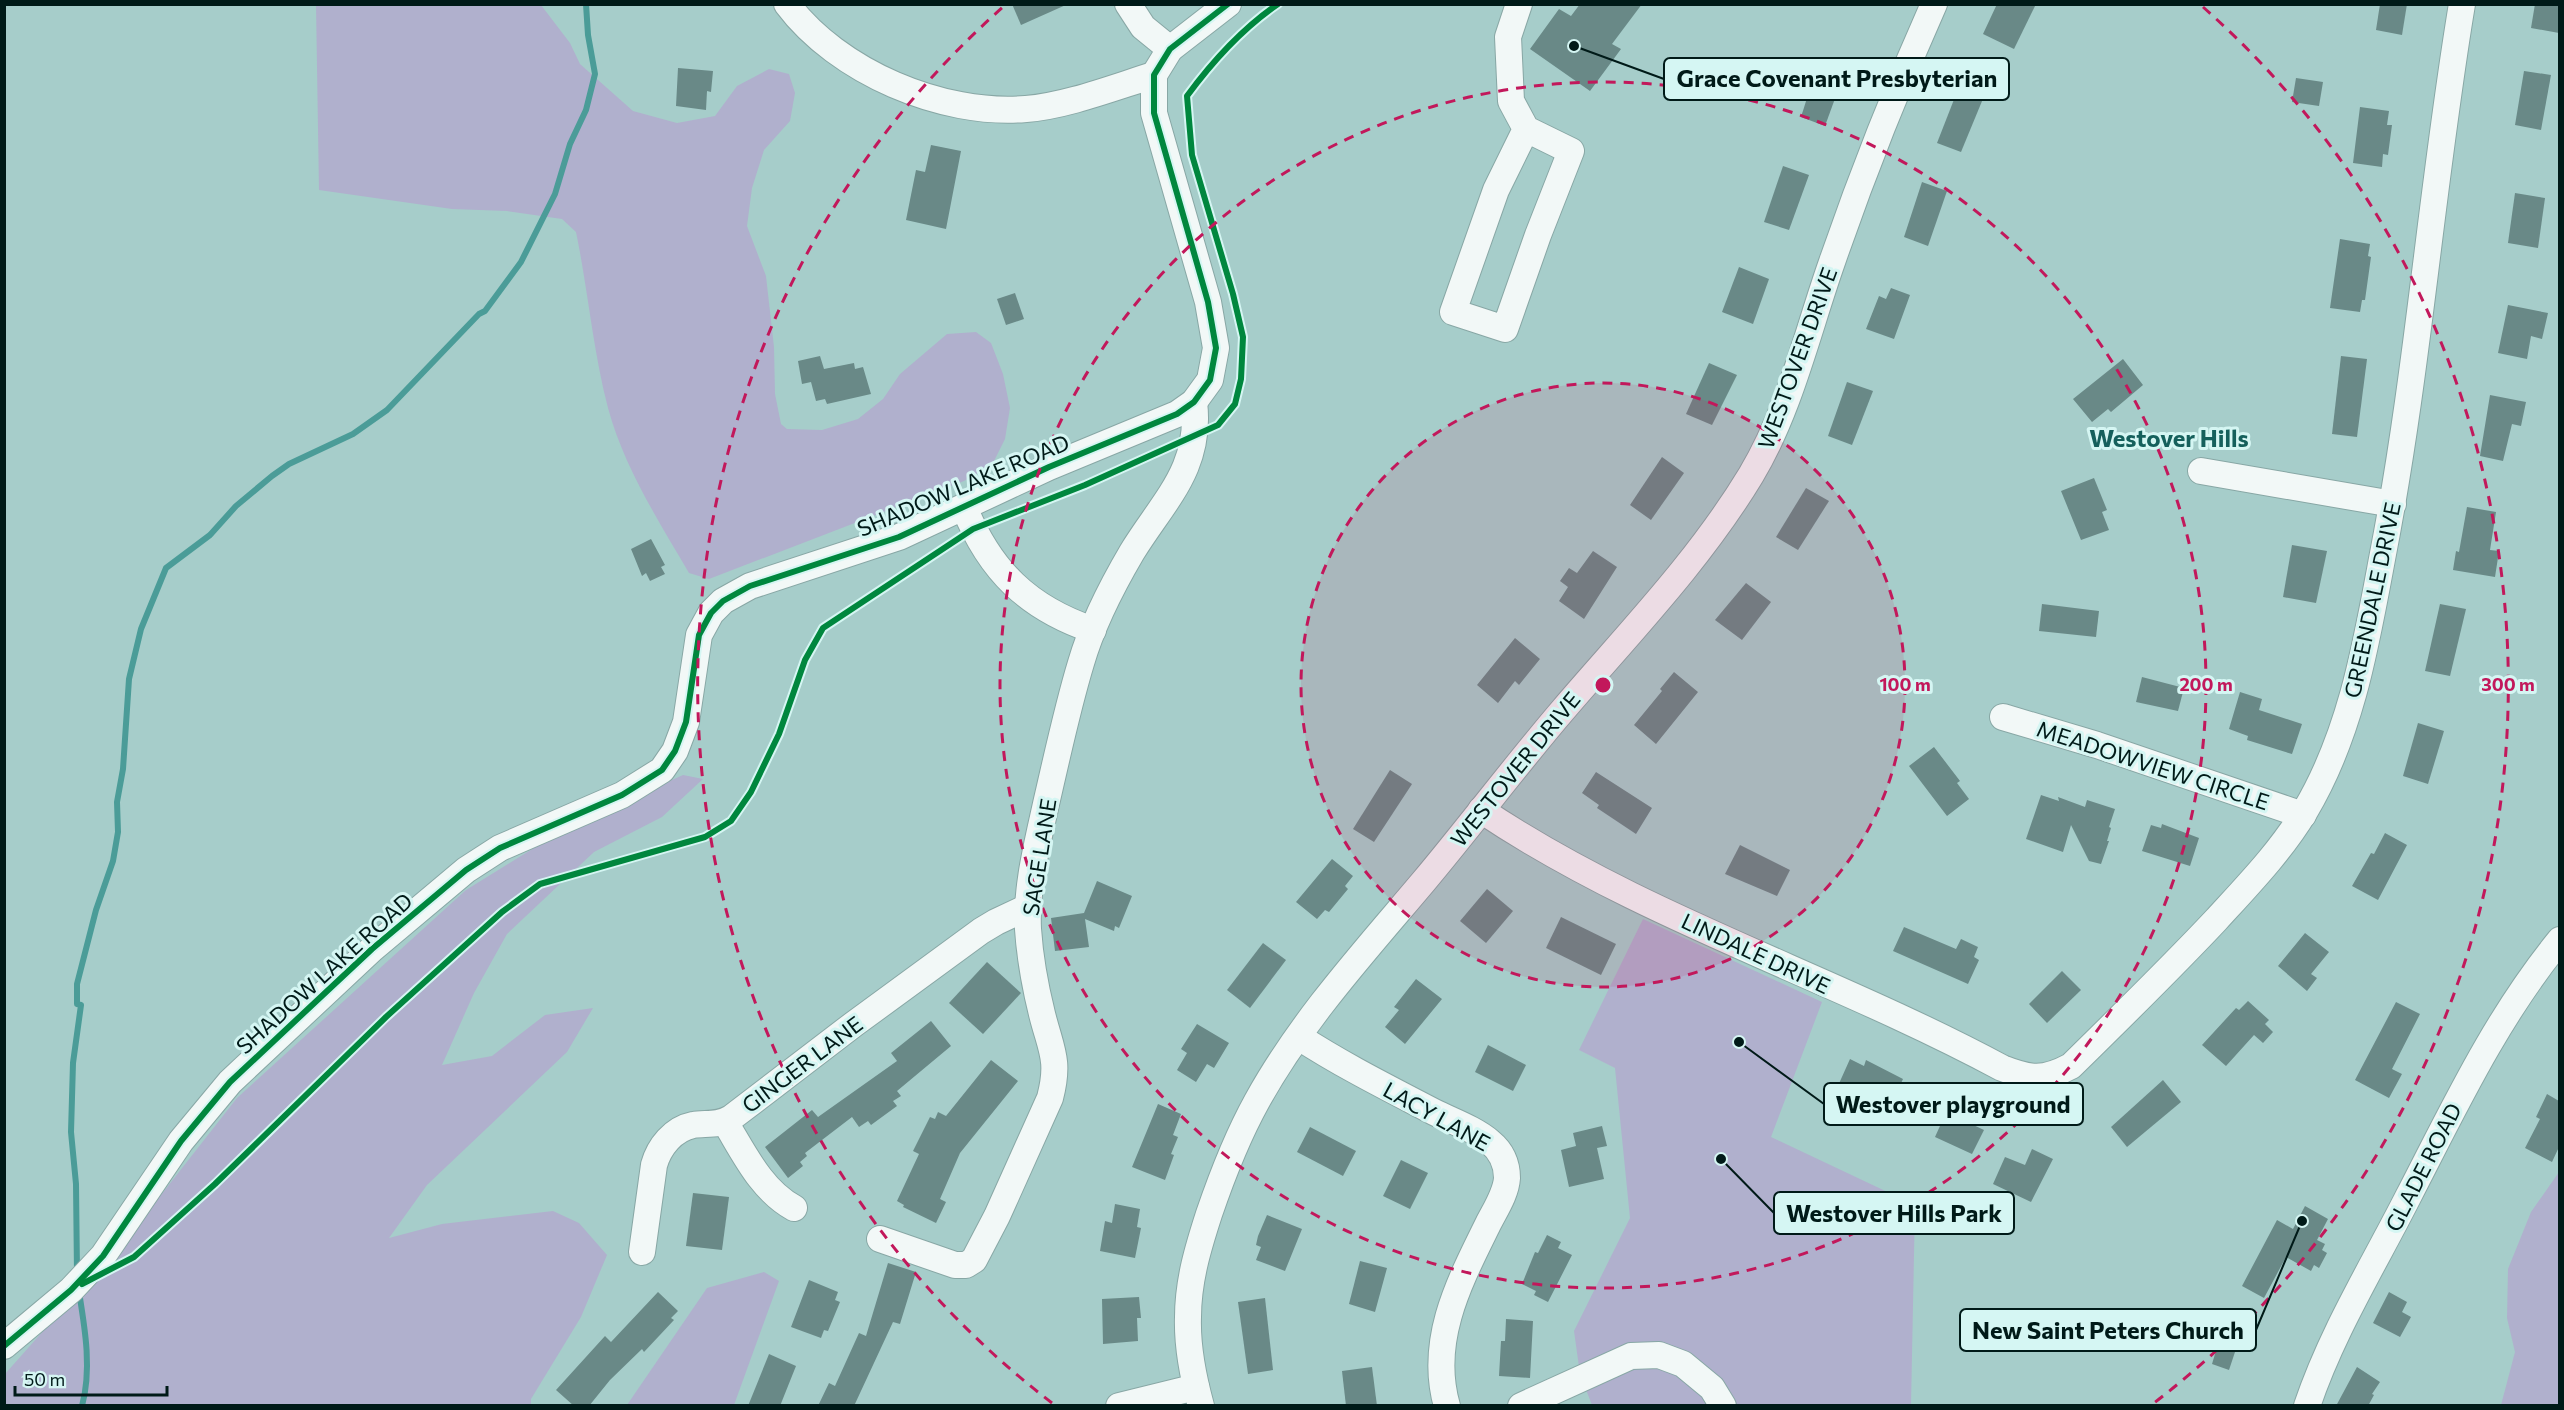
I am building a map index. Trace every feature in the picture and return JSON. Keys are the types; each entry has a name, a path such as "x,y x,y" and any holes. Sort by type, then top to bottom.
{"street":[{"path":"787,4 814,35 851,64 904,88 955,104 993,109 1035,108 1073,100 1154,75 1170,49 1228,4"},
{"path":"1128,4 1143,27 1170,49"},
{"path":"1519,4 1508,37 1511,101 1526,129 1571,151 1505,329 1454,312 1496,190 1526,129"},
{"name":"WESTOVER DRIVE","path":"1199,1396 1189,1346 1188,1316 1191,1279 1216,1193 1262,1092 1299,1036 1368,947 1560,713 1679,575 1738,495 1760,459 1781,413 1858,189 1906,66 1934,4"},
{"name":"GREENDALE DRIVE","path":"2040,1077 2056,1074 2071,1066 2244,889 2277,852 2303,815 2329,765 2350,704 2367,638 2393,504 2408,408 2446,104 2462,4"},
{"name":"SHADOW LAKE ROAD","path":"4,1346 71,1290 103,1256 181,1141 230,1082 372,949 466,870 500,848 621,795 662,770 675,751 686,722 699,635 711,613 723,601 750,586 899,537 1048,467 1177,414 1194,402 1210,380 1216,348 1208,302 1154,113 1154,75"},
{"name":"SAGE LANE","path":"880,1239 955,1265 966,1265 974,1260 1033,1140 1050,1098 1055,1078 1055,1062 1034,978 1029,938 1028,907 1032,876 1060,743 1081,661 1093,630 1132,553 1175,492 1184,474 1194,441 1194,402"},
{"path":"2201,471 2393,504"},
{"path":"964,507 973,529 991,560 1015,587 1054,615 1093,630"},
{"name":"MEADOWVIEW CIRCLE","path":"2003,717 2097,745 2303,815"},
{"name":"LINDALE DRIVE","path":"1481,810 1563,860 1634,897 1868,1003 2002,1068 2023,1076 2040,1077"},
{"name":"GINGER LANE","path":"642,1252 657,1153 664,1143 679,1131 692,1126 725,1122 981,931 1010,914 1028,907"},
{"name":"GLADE ROAD","path":"2307,1406 2334,1338 2452,1108 2515,999 2559,940"},
{"name":"LACY LANE","path":"1299,1036 1365,1077 1486,1139 1502,1156 1506,1176 1504,1190 1468,1262 1450,1307 1444,1334 1441,1376 1447,1406"},
{"path":"725,1122 772,1192 778,1199 794,1208"},
{"path":"1521,1406 1631,1356 1659,1355 1683,1364 1712,1388 1723,1406"},
{"path":"1119,1406 1199,1396"}],"shaded area":[{"path":"316,5 541,5 570,43 580,64 633,111 677,123 715,116 737,86 769,69 789,74 795,93 790,121 764,150 752,188 747,226 766,276 774,347 775,394 781,424 787,429 822,430 858,419 883,399 900,374 947,334 976,332 991,343 1003,374 1010,408 1005,439 992,465 964,481 709,579 689,573 632,472 615,430 598,364 576,232 562,219 507,211 452,209 319,190"},
{"path":"683,775 703,779 662,817 594,852 507,934 474,993 442,1065 492,1056 545,1015 593,1008 567,1052 427,1185 389,1238 442,1224 553,1211 579,1223 607,1255 581,1317 531,1399 531,1405 5,1406 5,1374 139,1223 237,1098 466,890 542,843"},
{"path":"1643,919 1822,1002 1771,1137 1915,1205 1911,1405 1592,1405 1580,1374 1574,1331 1630,1218 1615,1068 1579,1050"},
{"path":"2559,1172 2559,1405 2501,1405 2515,1352 2507,1318 2508,1269 2531,1212"},
{"path":"764,1272 779,1281 734,1405 627,1405 707,1288"}],"building":[{"path":"1012,4 1068,4 1021,25"},
{"path":"1580,4 1642,4 1612,44 1621,49 1590,91 1530,49 1559,9 1571,16"},
{"path":"1997,4 2036,4 2014,49 1983,34"},
{"path":"2380,4 2407,4 2402,35 2376,30"},
{"path":"2535,4 2559,4 2559,33 2531,28"},
{"path":"678,68 713,71 711,92 707,91 706,110 676,106"},
{"path":"2524,71 2551,75 2541,130 2515,125"},
{"path":"1815,73 1841,82 1825,126 1801,117"},
{"path":"2296,78 2323,82 2319,106 2292,102"},
{"path":"1962,79 1987,89 1961,152 1937,143"},
{"path":"2360,107 2389,111 2387,125 2392,125 2388,155 2383,154 2382,167 2353,163"},
{"path":"931,145 961,151 946,229 906,220 916,170 925,172"},
{"path":"1783,166 1809,175 1789,230 1764,222"},
{"path":"1922,182 1947,191 1928,246 1904,237"},
{"path":"2515,193 2545,198 2538,248 2508,243"},
{"path":"2340,239 2370,244 2368,256 2371,257 2365,300 2362,300 2360,312 2330,308"},
{"path":"1739,267 1769,279 1753,324 1722,312"},
{"path":"1891,288 1910,295 1894,339 1866,329 1879,296 1886,299"},
{"path":"1015,293 1024,319 1006,325 997,299"},
{"path":"2508,305 2548,313 2542,339 2531,336 2527,359 2498,353"},
{"path":"820,356 824,369 854,363 855,369 863,367 871,394 827,404 825,399 816,401 811,382 802,384 798,361"},
{"path":"2341,356 2367,359 2357,437 2332,434"},
{"path":"2123,359 2143,385 2111,412 2108,409 2092,422 2073,399"},
{"path":"1709,363 1737,375 1712,425 1686,414"},
{"path":"1847,382 1873,391 1852,445 1828,436"},
{"path":"2490,395 2526,402 2521,426 2512,424 2503,461 2480,456"},
{"path":"1662,457 1684,473 1651,520 1630,505"},
{"path":"2094,478 2107,510 2102,512 2109,530 2081,540 2061,491"},
{"path":"1806,488 1829,501 1798,550 1776,537"},
{"path":"2467,507 2496,512 2490,550 2499,551 2495,577 2453,570 2456,551 2459,552"},
{"path":"651,539 665,565 661,567 665,574 650,581 646,573 642,576 631,549"},
{"path":"2292,545 2327,551 2316,603 2283,597"},
{"path":"1593,551 1617,567 1584,619 1559,601 1568,587 1560,581 1569,568 1577,573"},
{"path":"1746,583 1771,602 1742,640 1715,620"},
{"path":"2042,604 2099,611 2096,637 2039,631"},
{"path":"2440,604 2466,609 2450,676 2425,671"},
{"path":"1515,638 1540,659 1519,685 1515,681 1498,703 1477,685"},
{"path":"1674,672 1698,692 1656,744 1634,725 1662,691 1660,689"},
{"path":"2142,677 2184,688 2178,711 2136,702"},
{"path":"2240,692 2262,699 2259,710 2302,724 2292,754 2247,740 2248,736 2229,729"},
{"path":"2418,723 2444,731 2428,784 2403,776"},
{"path":"1934,747 1960,781 1957,783 1969,799 1947,816 1909,766"},
{"path":"1390,770 1412,784 1374,842 1353,829"},
{"path":"1596,772 1652,808 1636,834 1597,808 1599,805 1582,793"},
{"path":"2041,795 2059,801 2058,797 2085,807 2087,800 2115,809 2109,827 2111,828 2107,841 2109,841 2101,864 2089,861 2071,825 2063,852 2026,839"},
{"path":"2162,824 2199,838 2190,866 2142,851 2151,825 2161,828"},
{"path":"2385,833 2407,845 2378,900 2352,886"},
{"path":"1740,845 1790,870 1777,896 1725,874"},
{"path":"1332,859 1353,876 1345,886 1348,889 1329,912 1325,910 1317,919 1296,902"},
{"path":"1097,881 1132,896 1119,928 1115,926 1114,931 1085,919 1089,947 1055,951 1051,918 1084,913"},
{"path":"1487,889 1513,911 1486,943 1460,921"},
{"path":"1561,917 1616,944 1601,975 1546,948"},
{"path":"1904,927 1956,949 1961,939 1978,947 1974,957 1979,960 1968,984 1893,951"},
{"path":"2305,933 2329,952 2311,974 2317,978 2307,991 2278,966"},
{"path":"1263,943 1286,960 1250,1008 1227,990"},
{"path":"987,962 1021,993 983,1034 949,1003"},
{"path":"2062,971 2081,990 2047,1023 2029,1004"},
{"path":"1416,979 1442,999 1405,1044 1385,1027 1399,1010 1394,1007"},
{"path":"2248,1001 2269,1020 2265,1024 2273,1032 2263,1043 2254,1035 2226,1066 2202,1045 2236,1008 2239,1010"},
{"path":"2396,1002 2420,1014 2392,1069 2402,1074 2389,1098 2355,1080"},
{"path":"931,1021 951,1046 897,1091 901,1096 893,1101 897,1106 871,1125 868,1121 859,1127 852,1117 805,1153 807,1156 800,1162 803,1166 788,1178 765,1147 812,1110 818,1117 897,1061 891,1053"},
{"path":"1197,1024 1229,1043 1214,1068 1207,1064 1196,1082 1177,1070 1187,1053 1181,1049"},
{"path":"1488,1045 1526,1065 1513,1091 1475,1072"},
{"path":"1850,1059 1864,1066 1866,1060 1903,1079 1894,1098 1872,1088 1865,1102 1837,1088"},
{"path":"991,1060 1018,1081 960,1153 940,1199 946,1202 936,1223 903,1207 904,1205 897,1201 919,1154 913,1151 930,1117 935,1119 938,1112 946,1116"},
{"path":"2163,1080 2181,1102 2127,1147 2111,1127"},
{"path":"2547,1094 2559,1101 2559,1147 2552,1162 2525,1148 2540,1119 2536,1117"},
{"path":"1158,1104 1181,1114 1173,1135 1178,1137 1171,1154 1174,1155 1165,1180 1132,1167"},
{"path":"1949,1106 1970,1115 1967,1122 1984,1130 1972,1154 1935,1137"},
{"path":"1602,1126 1607,1146 1597,1148 1604,1179 1569,1187 1561,1150 1576,1146 1573,1133"},
{"path":"1310,1127 1356,1151 1343,1176 1297,1152"},
{"path":"2032,1149 2053,1159 2031,1202 1993,1184 2005,1157 2025,1165"},
{"path":"1401,1160 1428,1173 1410,1209 1383,1196"},
{"path":"693,1193 729,1197 722,1250 686,1246"},
{"path":"1115,1204 1140,1209 1137,1227 1141,1228 1135,1258 1100,1251 1105,1221 1112,1223"},
{"path":"2305,1206 2328,1219 2317,1240 2325,1244 2322,1250 2327,1253 2319,1268 2314,1265 2311,1271 2286,1257 2264,1298 2242,1286 2277,1220 2293,1229"},
{"path":"1267,1215 1302,1229 1285,1271 1256,1260 1261,1247 1256,1245 1258,1236"},
{"path":"1547,1235 1561,1242 1558,1248 1572,1255 1548,1302 1534,1295 1536,1291 1522,1284 1535,1252 1538,1253"},
{"path":"1360,1261 1387,1268 1375,1312 1349,1304"},
{"path":"888,1263 916,1272 900,1324 893,1322 854,1406 818,1406 829,1383 835,1386 859,1333 866,1336"},
{"path":"809,1280 838,1292 835,1300 840,1302 828,1331 824,1330 821,1338 791,1327"},
{"path":"658,1292 678,1311 671,1318 674,1320 644,1352 642,1349 610,1380 589,1406 574,1406 556,1390 605,1336 611,1342"},
{"path":"2389,1292 2407,1302 2402,1312 2411,1317 2400,1337 2373,1323"},
{"path":"1139,1297 1141,1318 1137,1318 1138,1341 1103,1344 1102,1299"},
{"path":"1265,1298 1273,1370 1248,1374 1238,1302"},
{"path":"1506,1319 1533,1321 1530,1378 1499,1376 1501,1341 1505,1341"},
{"path":"2221,1334 2239,1340 2229,1370 2212,1364"},
{"path":"769,1354 796,1366 780,1406 748,1406"},
{"path":"1372,1367 1377,1406 1346,1406 1342,1371"},
{"path":"2357,1367 2380,1382 2372,1394 2374,1395 2368,1406 2336,1406"}],"waterway":[{"path":"77,1273 76,1184 71,1132 73,1063 81,1005 77,1004 77,984 96,910 113,861 118,832 117,802 123,769 129,679 141,629 166,568 210,535 236,506 272,476 289,464 353,434 387,410 479,314 485,311 521,262 555,194 570,144 586,110 595,74 588,35 586,4"},
{"path":"79,1292 87,1363 82,1406"}],"cycle path":[{"path":"4,1346 71,1290 103,1256 181,1141 230,1082 372,949 466,870 500,848 622,795 662,770 675,751 686,722 699,635 711,613 723,601 750,586 899,537 1049,467 1177,414 1194,402 1210,380 1216,348 1208,302 1154,113 1154,75 1170,49 1228,4"},
{"path":"82,1284 134,1257 215,1184 386,1017 502,912 540,884 705,837 731,821 751,792 779,734 805,660 823,628 973,529 1085,485 1218,425 1235,404 1241,379 1243,337 1233,294 1192,155 1187,96 1229,46 1278,4"}],"place":[{"name":"Grace Covenant Presbyterian","path":"1574,46"},
{"name":"Westover playground","path":"1739,1042"},
{"name":"Westover Hills Park","path":"1721,1159"},
{"name":"New Saint Peters Church","path":"2302,1221"}],"district":[{"name":"Westover Hills","path":"2169,437"}]}
